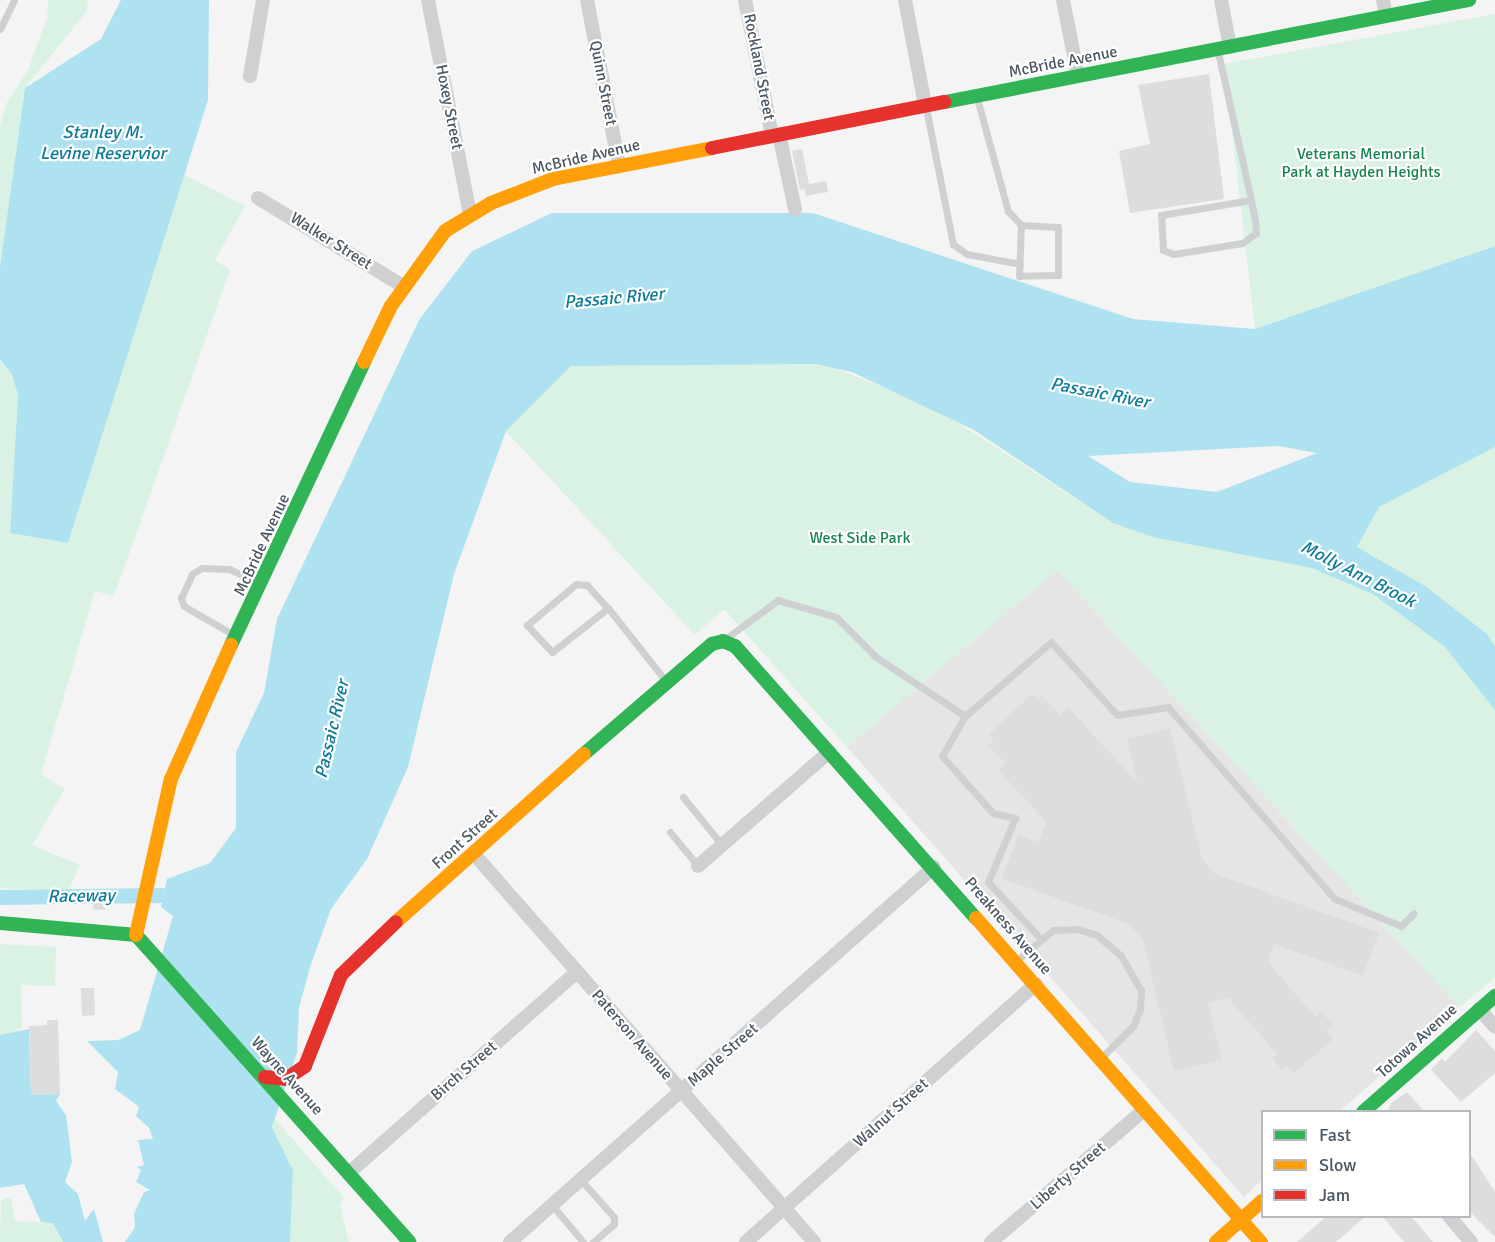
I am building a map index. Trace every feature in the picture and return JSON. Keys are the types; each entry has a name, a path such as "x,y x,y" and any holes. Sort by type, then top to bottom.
{"main road":[{"name":"McBride Avenue","path":"136,935 171,779 236,636 403,286 445,231 470,215 519,190 619,165 1469,0"},
{"name":"Front Street","path":"265,1077 286,1079 298,1074 310,1057 341,975 666,682 712,644 723,640"},
{"name":"Preakness Avenue","path":"723,640 735,646 934,867 1261,1242"},
{"path":"0,923 136,935"},
{"name":"Wayne Avenue","path":"136,935 351,1171 410,1242"},
{"name":"Totowa Avenue","path":"1365,1110 1495,996"},
{"path":"1216,1242 1261,1203"}],"street":[{"path":"250,76 263,0"},
{"name":"Hoxey Street","path":"428,0 470,215"},
{"name":"Quinn Street","path":"587,0 619,165"},
{"name":"Rockland Street","path":"745,0 795,209"},
{"path":"905,0 925,105"},
{"path":"1063,0 1078,76"},
{"path":"1221,0 1223,48"},
{"path":"1383,0 1386,16"},
{"name":"Walker Street","path":"258,198 403,286"},
{"path":"698,866 829,752"},
{"name":"Paterson Avenue","path":"474,854 814,1242"},
{"name":"Maple Street","path":"510,1242 934,867"},
{"name":"Birch Street","path":"351,1171 577,972"},
{"name":"Walnut Street","path":"746,1242 1036,984"},
{"path":"1479,1009 1495,1027"},
{"name":"Liberty Street","path":"991,1242 1145,1109"},
{"path":"1451,1218 1471,1242"}],"lane":[{"path":"0,28 14,0"},
{"path":"1223,48 1251,200 1256,232 1249,239 1174,254 1163,250 1161,214 1251,200"},
{"path":"977,95 1002,199 1021,225 1019,276 1058,275 1058,227 1021,225"},
{"path":"925,105 953,244 967,254 1020,264"},
{"path":"236,636 184,606 180,598 192,574 202,568 229,569 262,584"},
{"path":"608,608 552,652 527,626 576,584 587,585 608,608 666,682"},
{"path":"723,640 778,600 836,617 876,657 964,716"},
{"path":"1041,939 988,882 1015,818 993,813 942,756 964,716 1051,642 1117,715 1168,707 1335,899 1401,926 1414,914"},
{"path":"683,797 722,845"},
{"path":"670,832 698,866"},
{"path":"1016,961 1053,930 1078,929 1097,935 1131,970 1141,990 1140,1009 1133,1026 1101,1058"},
{"path":"581,1180 614,1218 614,1224 593,1242"},
{"path":"552,1205 583,1242"}],"shaded area":[{"path":"1057,570 1459,1007 1341,1110 1261,1110 1261,1181 1244,1197 847,747"}],"green space":[{"path":"48,0 88,0 86,12 25,88 0,267 0,125 6,104 28,70 47,18"},
{"name":"Veterans Memorial Park at Hayden Heights","path":"1495,14 1495,246 1255,329 1224,64"},
{"path":"183,174 245,206 215,260 230,270 114,596 95,591 41,774 65,789 32,845 80,865 68,891 0,888 0,359 12,375 18,395 10,532 68,543"},
{"name":"West Side Park","path":"825,364 935,408 1113,523 1379,507 1495,447 1495,978 1459,1007 1057,570 847,747 724,609 695,635 506,431 571,366"},
{"path":"0,944 56,947 55,986 21,985 22,1029 0,1036"},
{"path":"275,1119 344,1198 340,1205 349,1242 290,1242 293,1171 272,1127"},
{"path":"11,1197 15,1221 53,1223 63,1242 0,1242 1,1200"}],"water":[{"name":"Stanley M. Levine Reservior","path":"121,0 209,0 208,100 68,543 10,533 18,395 12,375 0,359 0,267 25,88 101,39"},
{"path":"552,213 813,213 1133,319 1255,329 1495,246 1495,447 1379,507 1357,547 1425,586 1487,634 1495,647 1495,710 1445,647 1373,594 1312,568 1153,537 1113,523 974,430 852,372 816,364 571,366 506,431 454,574 408,767 367,859 331,909 310,967 299,1008 297,1053 272,1127 293,1171 290,1242 125,1242 135,1227 134,1214 144,1192 150,1190 136,1182 141,1170 137,1167 144,1165 138,1140 153,1139 149,1128 136,1116 139,1107 115,1089 118,1072 87,1041 118,1040 140,1030 173,916 161,907 167,879 210,863 236,828 236,752 264,693 277,619 419,320 472,251","holes":["1278,446 1317,453 1217,492 1130,482 1088,456"]},
{"path":"29,1029 31,1095 60,1094 56,1101 66,1115 72,1162 65,1182 78,1194 85,1221 94,1209 103,1242 63,1242 53,1223 41,1222 24,1184 0,1188 0,1035"}],"building":[{"path":"1209,74 1224,199 1130,213 1119,151 1150,144 1138,85"},
{"path":"802,149 809,184 826,181 828,192 806,196 804,189 800,190 792,151"},
{"path":"1032,694 1038,700 1042,696 1060,715 1068,707 1137,782 1127,739 1170,728 1202,859 1216,874 1379,933 1363,976 1274,944 1268,962 1315,1017 1321,1011 1333,1025 1326,1030 1333,1039 1294,1073 1287,1065 1282,1070 1272,1058 1277,1054 1228,998 1208,1003 1222,1060 1174,1071 1143,940 1129,924 1002,879 1018,835 1038,842 1046,822 998,770 1005,763 988,745 994,739 989,734"},
{"path":"94,890 106,891 105,910 93,909"},
{"path":"81,988 94,988 95,1015 82,1016"},
{"path":"47,1020 58,1020 60,1094 31,1095 29,1026 47,1025"},
{"path":"1476,1030 1495,1051 1495,1073 1461,1102 1431,1070 1442,1058 1445,1062"},
{"path":"1407,1092 1423,1110 1388,1110 1391,1103"},
{"path":"1471,1155 1495,1192 1495,1237 1471,1213"},
{"path":"1325,1218 1364,1218 1336,1242 1297,1242"},
{"path":"1384,1218 1413,1218 1433,1242 1404,1242"}],"waterway":[{"name":"Raceway","path":"0,897 161,895"}],"traffic: fast":[{"path":"945,102 1469,0"},
{"path":"231,645 364,362"},
{"path":"584,754 712,644 723,641 735,646 976,918"},
{"path":"0,923 136,935"},
{"path":"136,935 410,1242"},
{"path":"1365,1110 1495,996"}],"traffic: slow":[{"path":"364,362 391,306 445,231 491,203 553,179 712,148"},
{"path":"136,935 171,779 231,645"},
{"path":"396,922 584,754"},
{"path":"976,918 1261,1242"},
{"path":"1216,1242 1261,1202"}],"traffic: jam":[{"path":"712,148 945,102"},
{"path":"265,1077 286,1079 305,1066 341,975 396,922"}],"water label":[{"name":"Passaic River","path":"614,298"},
{"name":"Passaic River","path":"1100,393"},
{"name":"Molly Ann Brook","path":"1358,574"},
{"name":"Passaic River","path":"332,729"}]}
